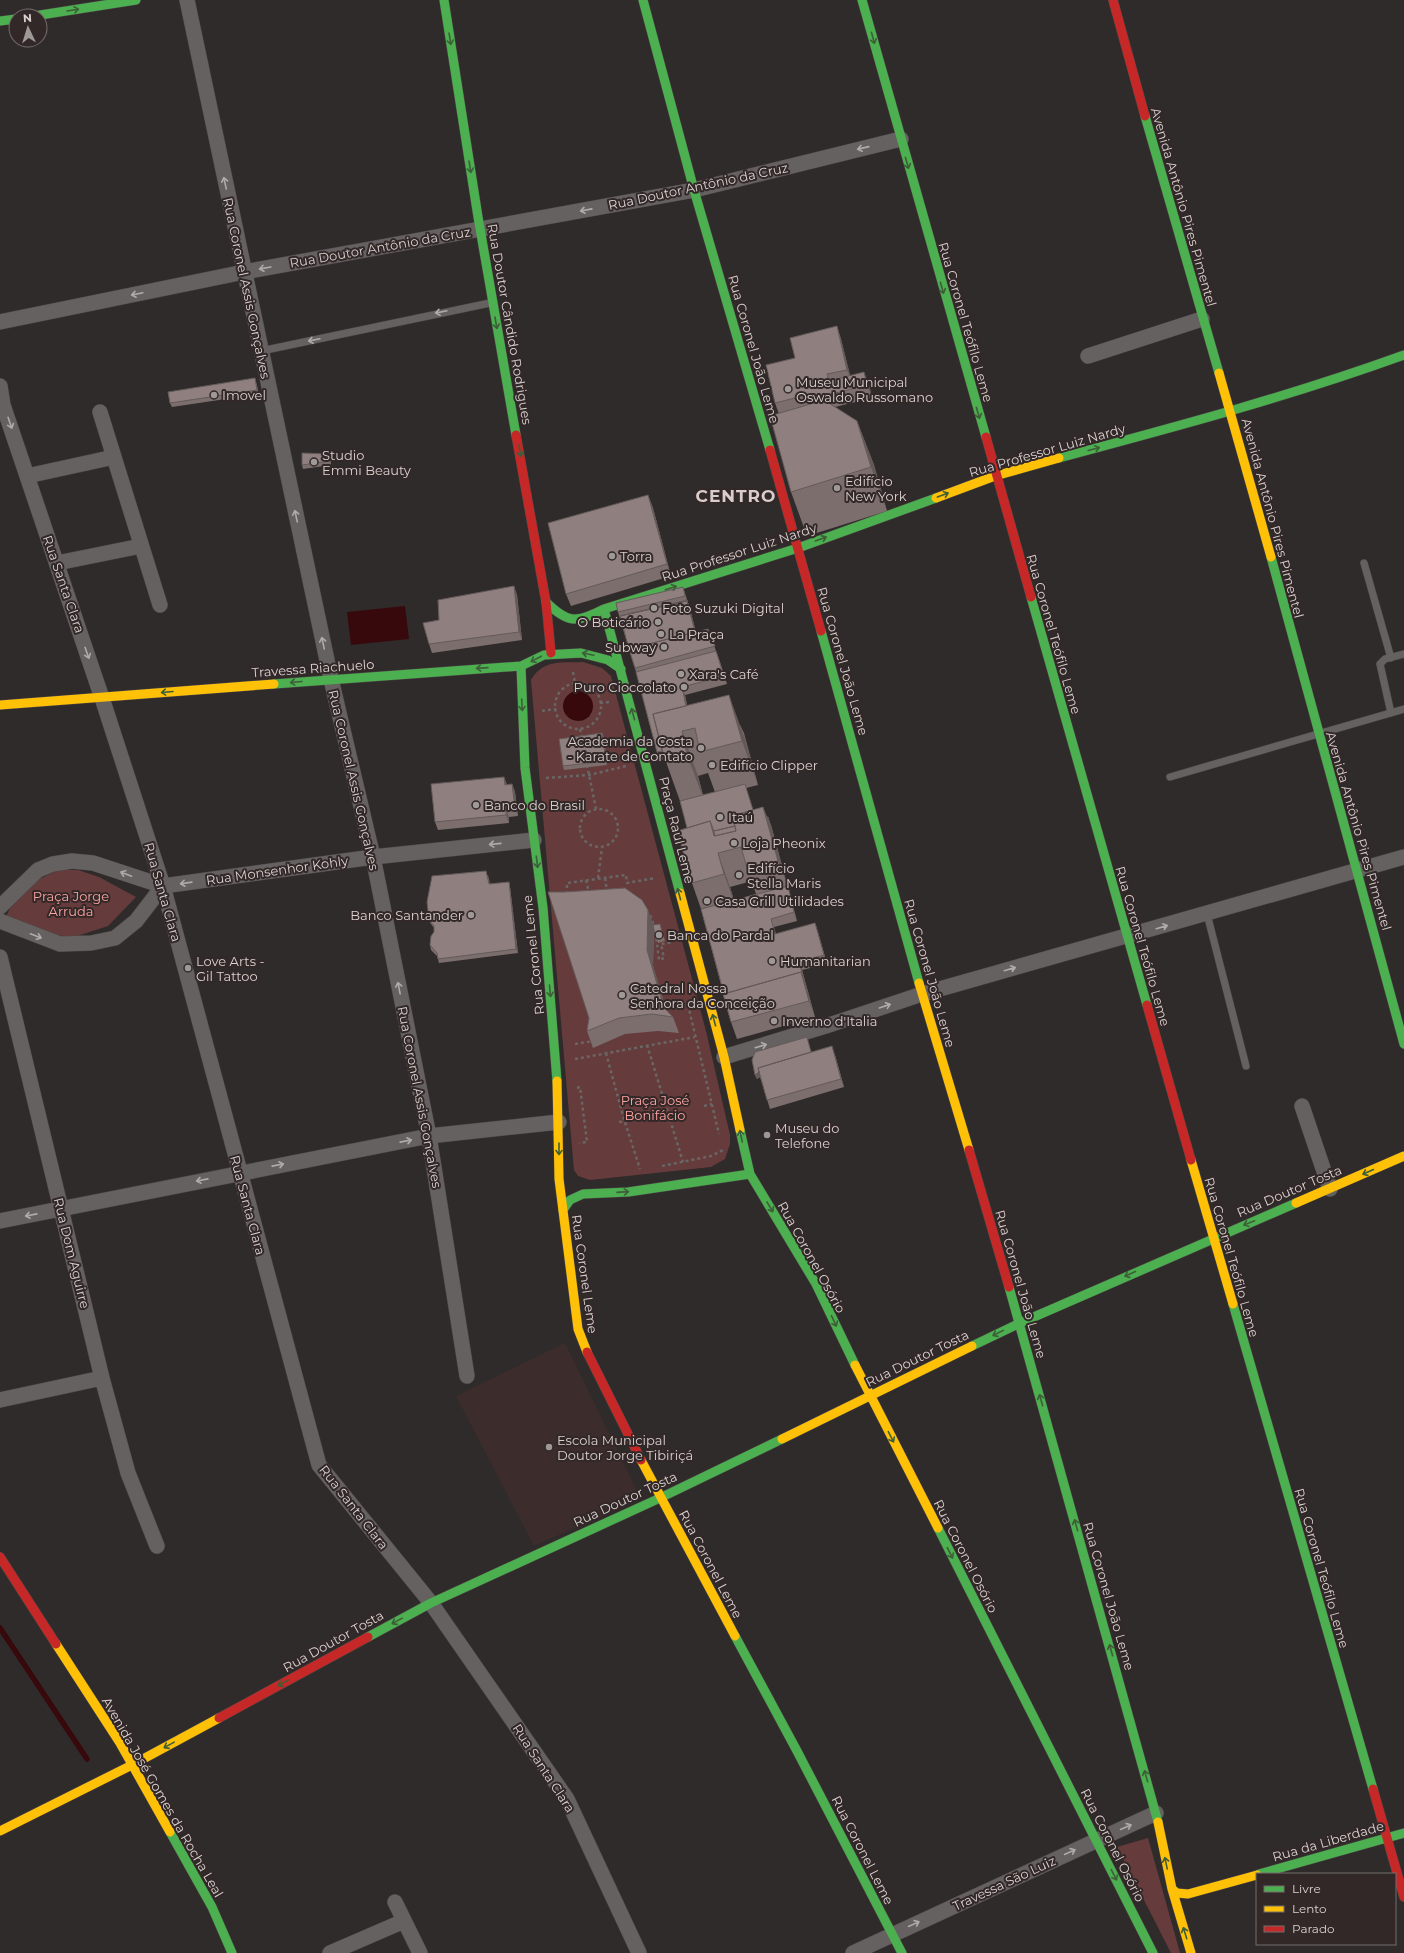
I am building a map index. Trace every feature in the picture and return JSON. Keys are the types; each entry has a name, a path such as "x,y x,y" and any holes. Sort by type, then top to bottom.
{"street":[{"path":"48,14 136,0"},
{"name":"Rua Coronel Assis Gonçalves","path":"187,0 330,679 373,857 430,1136 467,1376"},
{"name":"Rua Doutor Cândido Rodrigues","path":"444,0 480,230 546,602 551,653"},
{"name":"Rua Coronel João Leme","path":"643,0 694,190 798,548 922,994 1020,1323 1156,1813 1172,1889 1191,1953"},
{"name":"Rua Coronel Teófilo Leme","path":"862,0 995,476 1404,1897"},
{"name":"Avenida Antônio Pires Pimentel","path":"1113,0 1202,319 1231,412 1319,734 1358,870 1404,1044"},
{"name":"Rua Doutor Antônio da Cruz","path":"0,322 244,272 694,190 901,139"},
{"path":"1088,356 1202,319"},
{"name":"Rua Professor Luiz Nardy","path":"546,602 559,615 571,620 577,620 604,609 798,548 995,476 1231,412 1343,377 1404,355"},
{"name":"Rua Santa Clara","path":"0,386 3,405 102,698 163,886 319,1465 431,1602 567,1799 639,1953"},
{"path":"100,412 160,605"},
{"path":"27,476 114,457"},
{"path":"57,563 141,546"},
{"name":"Praça Raul Leme","path":"604,609 724,1057"},
{"name":"Travessa Riachuelo","path":"0,705 330,679 521,666 551,653 589,654 608,660 621,669"},
{"name":"Rua Coronel Leme","path":"521,666 525,768 542,908 556,1054 560,1122 559,1179 578,1329 582,1342 660,1498 798,1751 902,1953"},
{"name":"Rua Monsenhor Kohly","path":"0,907 38,870 53,864 72,861 93,863 163,886 373,857 534,840"},
{"path":"562,1210 565,1203 571,1198 584,1194 627,1192 750,1174 724,1057 832,1024 922,994 1127,937 1404,857"},
{"path":"0,921 60,944 91,943 115,938 136,921 163,886"},
{"name":"Rua Dom Aguirre","path":"0,956 102,1378 128,1473 157,1546"},
{"path":"1302,1106 1330,1189"},
{"path":"0,1221 240,1172 430,1136 560,1122"},
{"name":"Rua Doutor Tosta","path":"0,1831 132,1765 431,1602 660,1498 1020,1323 1213,1237 1330,1189 1404,1156"},
{"name":"Rua Coronel Osório","path":"750,1174 816,1284 870,1395 1153,1953"},
{"path":"559,1179 571,1188 584,1194"},
{"path":"0,1400 102,1378"},
{"name":"Avenida José Gomes da Rocha Leal","path":"1,1559 120,1743 212,1907 232,1953"},
{"name":"Travessa São Luiz","path":"853,1953 1156,1813"},
{"name":"Rua da Liberdade","path":"1262,1873 1404,1833"},
{"name":"Rua da Liberdade","path":"1188,1894 1256,1875"},
{"path":"1172,1889 1177,1893 1188,1894"},
{"path":"1180,1914 1183,1900 1188,1894"},
{"path":"395,1902 420,1953"},
{"path":"330,1953 404,1921"}],"lane":[{"path":"261,351 493,302"},
{"path":"1364,563 1391,658"},
{"path":"1391,713 1380,664 1385,659 1404,654"},
{"path":"1170,777 1404,709"},
{"path":"1207,914 1246,1066"}],"path":[{"path":"575,684 582,684 594,691 600,703 598,717 593,723 580,729 565,725 560,720 555,709 557,698 561,691 567,686 575,684"},
{"path":"541,711 555,709"},
{"path":"580,729 582,740"},
{"path":"586,760 596,809"},
{"path":"539,779 589,775 627,765"},
{"path":"596,809 609,812 614,816 618,829 614,841 602,848 590,846 581,837 580,831 582,819 590,811 596,809"},
{"path":"598,878 602,848"},
{"path":"562,897 567,896 567,883 626,875 627,884 659,878"},
{"path":"605,878 607,896"},
{"path":"586,880 589,898"},
{"path":"644,909 650,913 654,923 659,960 664,958 661,944 673,942"},
{"path":"574,1059 695,1037"},
{"path":"573,1044 594,1041"},
{"path":"647,1045 683,1162"},
{"path":"606,1053 640,1169"},
{"path":"570,1089 580,1087 587,1142 577,1143"},
{"path":"704,1106 712,1104"},
{"path":"663,1115 674,1112"},
{"path":"619,1122 629,1121"},
{"path":"585,1127 590,1127"},
{"path":"654,1167 711,1156 723,1150"},
{"path":"634,1170 647,1168"}],"shaded area":[{"path":"405,606 409,639 351,645 347,612"},
{"path":"578,691 589,695 593,706 589,717 578,721 567,717 563,706 567,695"},
{"name":"Escola Municipal Doutor Jorge Tibiriçá","path":"565,1343 641,1499 534,1546 456,1396"}],"green space":[{"name":"Praça José Bonifácio","path":"583,662 602,668 611,676 706,1031 730,1135 730,1144 725,1159 711,1167 590,1180 578,1176 574,1170 531,680 541,668 547,665","holes":["574,692 590,716 582,721 563,707 566,698"]},
{"name":"Praça Jorge Arruda","path":"59,870 78,870 99,877 136,897 108,926 74,937 44,934 6,917 10,908 37,880"},
{"path":"1148,1838 1180,1953 1171,1953 1117,1847"}],"building":[{"path":"837,326 847,370 827,374 829,381 864,372 867,385 808,400 807,395 775,403 766,365 795,358 790,338"},
{"name":"Imovel","path":"255,378 257,390 170,403 168,392"},
{"path":"824,400 857,421 871,467 791,492 770,416"},
{"path":"302,453 329,454 330,461 302,465"},
{"name":"Torra","path":"648,495 667,564 566,594 548,523"},
{"path":"514,586 519,632 429,644 423,623 439,620 438,600"},
{"path":"683,587 685,596 618,612 616,603"},
{"path":"687,600 688,605 687,601 620,616"},
{"path":"687,601 695,632 629,649 620,616"},
{"path":"708,629 715,646 635,668 629,649"},
{"path":"716,651 724,676 682,687 686,706 653,714 662,751 657,752 636,672"},
{"path":"729,695 742,741 700,752 695,728 682,731 687,755 665,760 653,714"},
{"path":"602,733 606,761 563,766 559,739"},
{"name":"Banco do Brasil","path":"504,777 505,785 512,784 515,808 506,809 506,815 435,822 431,784"},
{"name":"Itaú","path":"745,784 753,810 732,816 735,826 714,831 710,821 687,828 680,801"},
{"path":"763,807 778,861 747,868 741,847 718,853 724,874 692,883 677,831 710,821 714,836 736,831 732,816"},
{"path":"735,826 736,831 715,836 714,831"},
{"name":"Banco Santander","path":"486,871 489,884 509,882 516,949 438,959 437,953 430,945 431,936 434,932 434,926 429,920 427,902 432,876"},
{"path":"788,886 794,912 771,919 775,934 815,923 824,955 799,962 804,980 801,972 724,994 701,909"},
{"name":"Catedral Nossa Senhora da Conceição","path":"625,888 642,900 648,910 647,950 664,1008 673,1017 652,1014 619,1018 587,1031 589,1018 548,892"},
{"name":"Banca do Pardal","path":"660,924 663,937 656,939 653,925"},
{"path":"801,972 809,1001 731,1022 723,994"},
{"path":"807,1037 811,1052 758,1068 759,1072 755,1075 752,1060 755,1052"},
{"path":"832,1046 841,1079 767,1100 758,1068"}],"waterway":[{"path":"0,1628 87,1759"}],"traffic: fast":[{"path":"48,14 136,0"},
{"path":"444,0 478,217 516,435"},
{"path":"643,0 694,190 770,450"},
{"path":"862,0 986,437"},
{"path":"0,21 8,20"},
{"path":"1145,116 1219,373"},
{"path":"1059,458 1189,423 1319,384 1404,355"},
{"path":"546,602 567,618 580,619 604,609 798,548 936,498"},
{"path":"1271,557 1404,1044"},
{"path":"1031,597 1147,1005"},
{"path":"604,609 680,893"},
{"path":"821,631 919,983"},
{"path":"274,684 521,666 544,655 581,653 608,660 621,669"},
{"path":"521,666 525,768 543,908 557,1081"},
{"path":"740,1130 750,1174 816,1284 855,1365"},
{"path":"563,1210 570,1200 583,1194 628,1192 750,1174"},
{"path":"972,1346 1020,1323 1296,1203"},
{"path":"1009,1287 1158,1822"},
{"path":"1233,1304 1373,1789"},
{"path":"368,1637 431,1603 660,1498 782,1439"},
{"path":"938,1528 1153,1953"},
{"path":"735,1636 797,1751 902,1953"},
{"path":"170,1832 212,1907 232,1953"},
{"path":"1263,1873 1404,1833"}],"traffic: slow":[{"path":"1219,373 1271,557"},
{"path":"936,498 995,476 1059,458"},
{"path":"0,705 274,684"},
{"path":"680,893 724,1057 740,1130"},
{"path":"919,983 969,1150"},
{"path":"557,1081 559,1179 578,1329 587,1352"},
{"path":"1296,1203 1404,1156"},
{"path":"1191,1160 1233,1304"},
{"path":"782,1439 972,1346"},
{"path":"855,1365 938,1528"},
{"path":"641,1460 735,1636"},
{"path":"56,1644 120,1743 170,1832"},
{"path":"0,1831 132,1765 219,1718"},
{"path":"1158,1822 1172,1889 1191,1953"},
{"path":"1172,1889 1177,1893 1188,1894 1256,1875"}],"traffic: jam":[{"path":"1113,0 1145,116"},
{"path":"516,435 546,602 551,653"},
{"path":"986,437 1031,597"},
{"path":"770,450 821,631"},
{"path":"1147,1005 1191,1160"},
{"path":"969,1150 1009,1287"},
{"path":"587,1352 641,1460"},
{"path":"0,1557 56,1644"},
{"path":"219,1718 368,1637"},
{"path":"1373,1789 1404,1897"}],"place":[{"name":"Museu Municipal Oswaldo Russomano","path":"788,389"},
{"name":"Imovel","path":"214,395"},
{"name":"Studio Emmi Beauty","path":"314,462"},
{"name":"Edifício New York","path":"837,488"},
{"name":"Torra","path":"612,556"},
{"name":"Foto Suzuki Digital","path":"654,608"},
{"name":"O Boticário","path":"658,622"},
{"name":"La Praça","path":"661,634"},
{"name":"Subway","path":"664,647"},
{"name":"Xara's Café","path":"681,674"},
{"name":"Puro Cioccolato","path":"684,687"},
{"name":"Academia da Costa - Karate de Contato","path":"701,748"},
{"name":"Edifício Clipper","path":"712,765"},
{"name":"Banco do Brasil","path":"476,805"},
{"name":"Itaú","path":"720,817"},
{"name":"Loja Pheonix","path":"734,843"},
{"name":"Edifício Stella Maris","path":"739,875"},
{"name":"Casa Grill Utilidades","path":"707,901"},
{"name":"Banco Santander","path":"471,915"},
{"name":"Banca do Pardal","path":"659,935"},
{"name":"Humanitarian","path":"772,961"},
{"name":"Love Arts - Gil Tattoo","path":"188,968"},
{"name":"Catedral Nossa Senhora da Conceição","path":"622,995"},
{"name":"Inverno d'Italia","path":"774,1021"},
{"name":"Museu do Telefone","path":"767,1135"},
{"name":"Escola Municipal Doutor Jorge Tibiriçá","path":"549,1447"}],"district":[{"name":"CENTRO","path":"736,496"}]}
